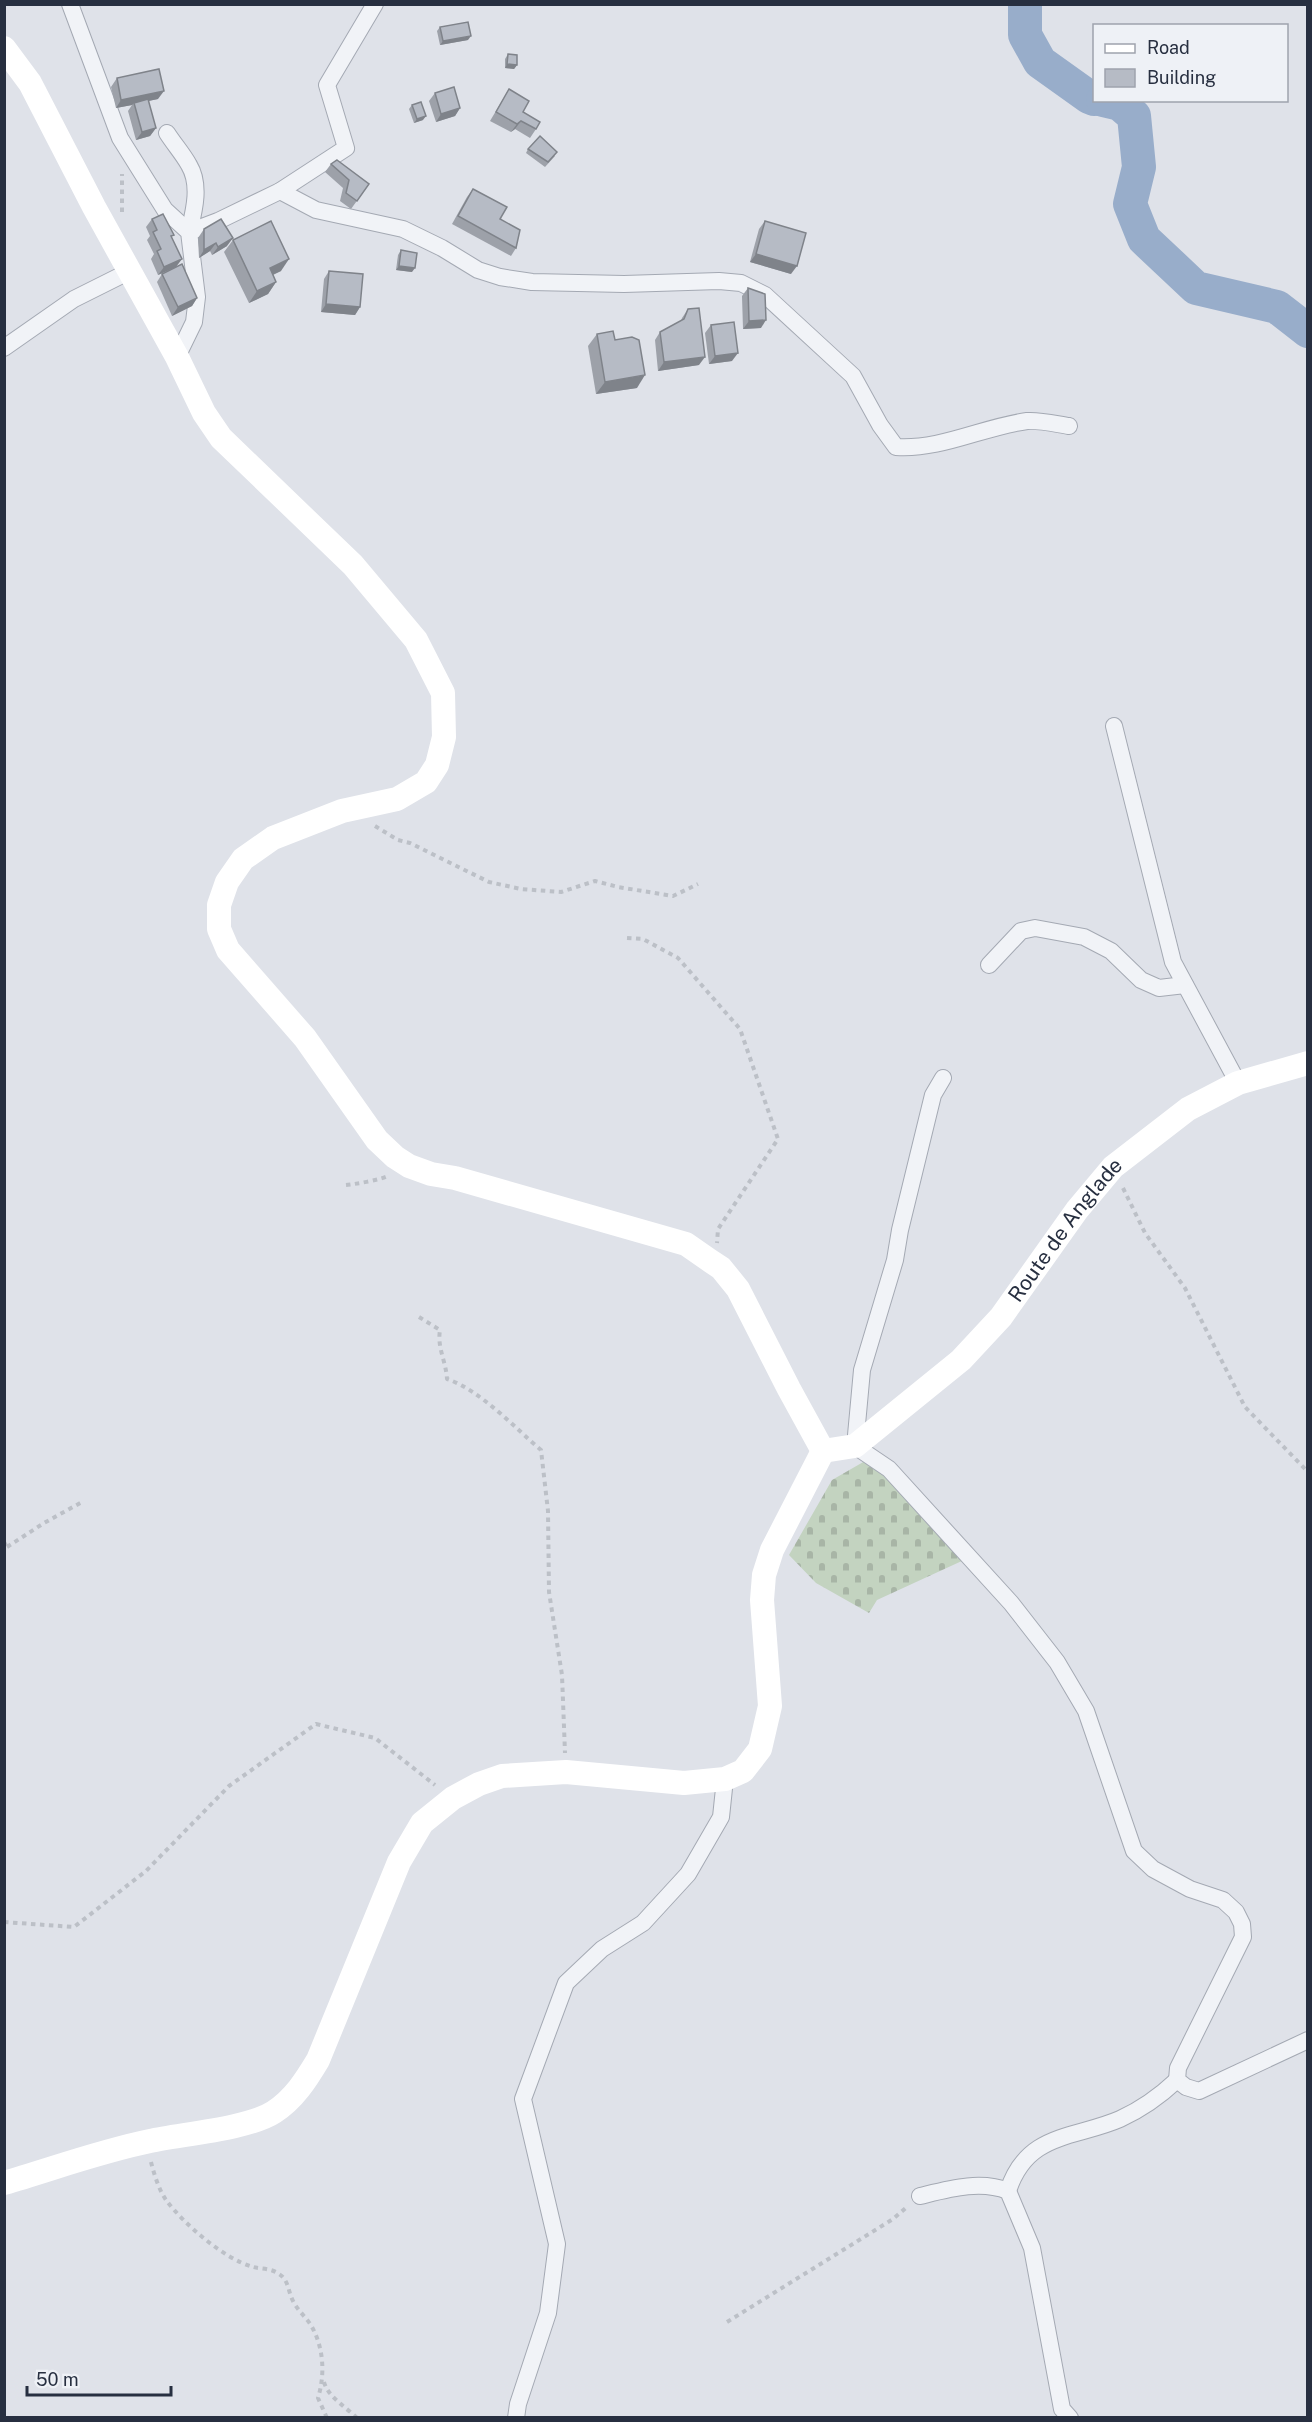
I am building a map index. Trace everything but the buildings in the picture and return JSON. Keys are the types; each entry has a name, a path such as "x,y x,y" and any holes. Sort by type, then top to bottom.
{"street":[{"path":"70,4 120,138 165,210 189,232"},
{"path":"189,232 218,221 280,191 346,148 327,85 375,4"},
{"path":"4,48 30,83 107,231 177,357 204,413 221,438 353,565 416,640 443,693 444,737 437,765 426,782 397,799 342,811 273,837 243,859 227,882 219,905 219,929 228,950 305,1038 377,1140 395,1157 409,1166 686,1244 721,1268 738,1289 823,1451"},
{"path":"166,133 191,167 196,185 195,206 189,232 196,297 195,322 177,357"},
{"path":"280,191 316,210 403,229 442,248 478,270 500,277 532,282 624,284 719,281 741,283 765,295 853,376 880,425 896,447 913,448 940,444 966,434 1030,421 1069,426"},
{"path":"4,348 74,299 130,271"},
{"path":"1114,726 1173,962 1238,1083"},
{"path":"989,965 1022,931 1035,928 1084,937 1111,951 1141,980 1159,988 1185,985"},
{"name":"Route de Anglade","path":"855,1446 961,1360 1001,1317 1077,1210 1113,1167 1188,1109 1238,1083 1308,1063"},
{"path":"855,1446 862,1370 895,1260 900,1230 933,1095 943,1078"},
{"path":"823,1451 855,1446 889,1469 1011,1603 1057,1662 1086,1711 1134,1851 1153,1869 1190,1888 1223,1900 1236,1912 1242,1924 1243,1936 1178,2068 1177,2080 1162,2095 1118,2120 1066,2135 1036,2151 1017,2171 1008,2191"},
{"path":"4,2183 147,2141 253,2121 273,2113 288,2102 304,2083 318,2060 399,1862 422,1823 453,1798 479,1784 502,1776 566,1772 684,1783 725,1779 743,1771 760,1749 770,1706 762,1600 764,1575 772,1550 823,1451"},
{"path":"516,2418 518,2404 548,2313 556,2244 523,2099 566,1983 602,1949 643,1923 688,1874 721,1817 725,1779"},
{"path":"1177,2080 1186,2087 1199,2091 1308,2040"},
{"path":"920,2196 955,2188 993,2185 1008,2191 1032,2248 1062,2409 1070,2418"}],"path":[{"path":"107,231 122,214 120,138"},
{"path":"373,826 489,882 521,889 561,892 595,881 673,896 698,884"},
{"path":"627,938 643,939 678,958 740,1029 778,1139 718,1230 719,1239 709,1260"},
{"path":"346,1185 371,1179 382,1179 409,1166"},
{"path":"1113,1167 1145,1233 1185,1288 1245,1407 1308,1472"},
{"path":"419,1317 440,1330 438,1340 447,1379 460,1383 541,1450 548,1511 549,1592 562,1675 566,1772"},
{"path":"4,1542 6,1548 44,1523 82,1503"},
{"path":"4,1922 74,1927 146,1871 229,1786 316,1724 375,1738 453,1798"},
{"path":"147,2141 153,2171 165,2199 194,2230 226,2253 253,2267 280,2274 288,2284 292,2299 312,2327 321,2352 323,2381 326,2390 357,2418"},
{"path":"727,2322 893,2218 920,2196"},
{"path":"323,2381 318,2398 327,2418"}],"green space":[{"path":"865,1461 877,1461 964,1560 877,1600 869,1613 816,1583 789,1555 832,1480"}],"waterway":[{"path":"1025,4 1025,35 1040,62 1093,99"},
{"path":"1112,102 1120,104 1134,116 1139,167 1130,204 1144,239 1196,288 1277,307 1308,331"}]}
